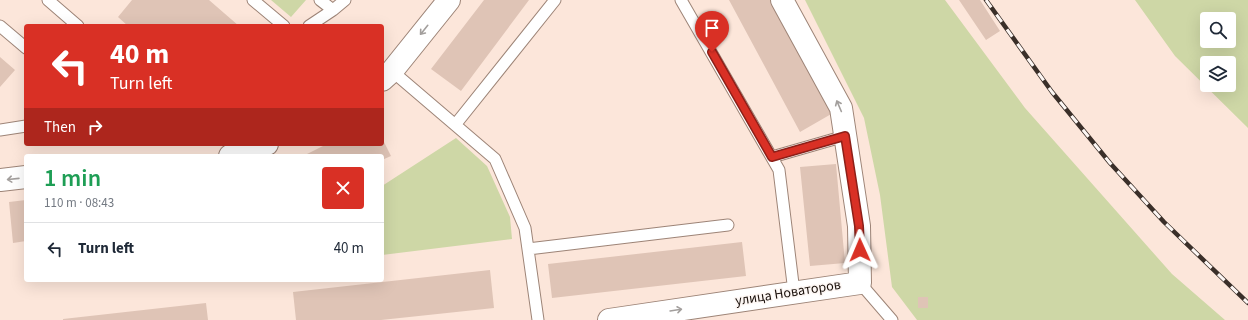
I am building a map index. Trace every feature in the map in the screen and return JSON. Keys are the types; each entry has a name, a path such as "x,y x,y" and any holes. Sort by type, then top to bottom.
{"street":[{"path":"387,76 449,0"},
{"name":"улица Новаторов","path":"616,320 860,282 859,226 841,108 782,0"},
{"path":"236,154 261,146"},
{"path":"0,180 24,177"}],"lane":[{"path":"48,0 76,24"},
{"path":"253,0 282,24"},
{"path":"320,0 333,10"},
{"path":"312,24 345,0"},
{"path":"455,125 555,0"},
{"path":"681,0 779,170 794,292"},
{"path":"0,26 24,46"},
{"path":"387,76 455,125 495,159 525,228 538,320"},
{"path":"0,130 24,126"},
{"path":"772,157 845,136"},
{"path":"528,249 728,226"},
{"path":"860,282 892,320"}],"green space":[{"path":"271,0 306,0 291,17"},
{"path":"805,0 945,0 1025,108 1172,274 1225,320 917,320 892,287 880,195 864,118"},
{"path":"1135,0 1248,0 1248,128 1212,92 1236,92 1236,56 1200,56 1200,81 1175,56"},
{"path":"456,138 487,166 510,217 512,239 384,255 384,185"}],"building":[{"path":"132,0 209,0 237,24 126,24 118,17"},
{"path":"484,0 529,0 461,91 431,69"},
{"path":"729,0 773,0 833,113 800,132"},
{"path":"959,0 980,0 1000,31 986,40"},
{"path":"0,57 15,70 0,87"},
{"path":"384,142 391,156 384,159 384,154 307,154 323,146 384,146"},
{"path":"836,164 845,263 810,266 800,167"},
{"path":"24,200 24,241 13,243 9,202"},
{"path":"742,242 746,276 552,298 548,264"},
{"path":"490,270 494,308 381,320 296,320 293,292"},
{"path":"918,297 928,297 928,308 918,308"},
{"path":"206,303 208,320 63,320 63,319"}],"railway":[{"path":"986,0 1052,92 1110,163 1164,222 1248,303"}],"route":[{"path":"712,52 772,157 845,136 859,226 860,250"}]}
